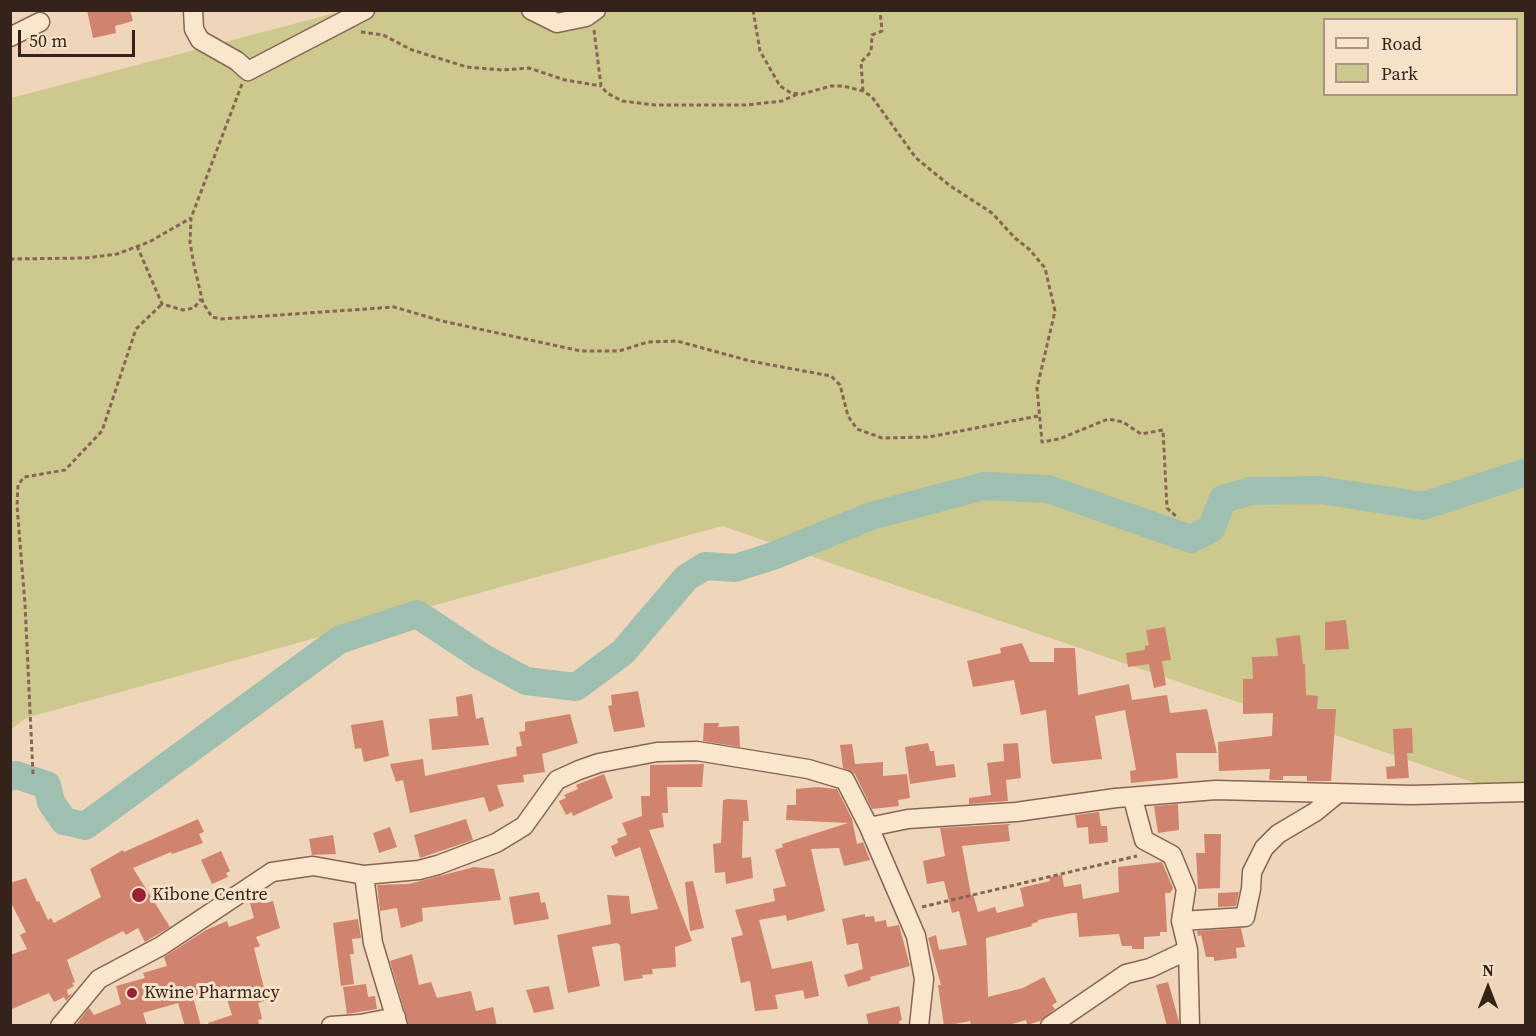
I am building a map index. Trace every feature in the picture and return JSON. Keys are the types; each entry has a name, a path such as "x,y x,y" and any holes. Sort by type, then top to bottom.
{"street":[{"path":"519,10 534,20 560,23 594,12"},
{"path":"531,10 547,20"},
{"path":"193,20 200,40 237,61 248,71 359,14"},
{"path":"10,37 40,22"},
{"path":"60,1026 99,979 161,946 272,872 314,866 364,874 419,870 496,843 524,826 557,780 599,763 657,753 697,752 808,769 845,780 869,827 916,936 924,979 919,1026"},
{"path":"869,827 908,819 1016,812 1116,798 1133,799 1216,790 1413,795 1526,792"},
{"path":"1181,921 1245,917 1252,872 1264,848 1278,834 1315,812 1337,794"},
{"path":"1133,799 1144,840 1172,855 1186,889 1181,921 1188,950 1190,1026"},
{"path":"331,1026 397,1021 373,943 364,874"},
{"path":"1050,1026 1126,974 1150,968 1188,950"}],"path":[{"path":"753,10 758,42 770,70 780,86 799,94"},
{"path":"863,91 861,62 871,52 872,35 882,31 880,10"},
{"path":"594,12 601,86 607,93 622,100 655,105 766,104 835,86 863,91 880,106 916,158 949,185 992,213 1045,268 1055,311 1037,388 1041,439 1046,443 1108,419 1124,422 1141,434 1163,430 1167,508 1178,518"},
{"path":"359,14 356,31 383,35 404,47 433,58 481,68 529,68 565,80 601,86"},
{"path":"248,71 191,218 192,252 208,314 222,319 394,307 442,321 580,351 619,351 652,341 689,344 750,361 831,376 840,385 848,416 857,429 882,438 929,437 1038,416"},
{"path":"10,259 103,256 136,246 191,218"},
{"path":"136,246 162,304"},
{"path":"162,304 187,310 195,307 202,297"},
{"path":"33,774 25,604 17,506 18,485 24,477 65,470 102,431 136,329 162,304"},
{"path":"906,911 1143,855"}],"green space":[{"path":"343,11 1525,11 1525,800 722,526 26,718 11,729 11,98"}],"building":[{"path":"87,10 130,10 133,21 115,26 116,33 93,38"},
{"path":"1346,620 1349,649 1325,650 1325,622"},
{"path":"1165,627 1171,660 1162,661 1166,685 1154,688 1149,664 1128,667 1126,653 1145,650 1145,646 1149,645 1146,630"},
{"path":"1300,635 1303,664 1305,664 1306,695 1318,696 1317,709 1336,709 1331,781 1307,781 1307,776 1283,776 1283,780 1269,780 1270,769 1219,771 1218,742 1272,736 1273,713 1243,714 1243,679 1253,679 1252,657 1278,656 1276,638"},
{"path":"1022,643 1030,662 1054,662 1054,648 1075,648 1078,695 1129,684 1132,700 1167,695 1170,713 1207,709 1217,753 1176,753 1178,778 1131,783 1130,771 1136,770 1125,710 1095,716 1102,759 1053,764 1046,710 1021,715 1014,680 973,687 967,661 1001,653 1000,648"},
{"path":"638,691 645,727 614,732 608,706 612,705 611,695"},
{"path":"472,694 476,719 483,717 489,745 432,750 429,719 458,716 456,697"},
{"path":"570,714 578,743 542,754 545,772 523,775 524,782 497,785 504,806 489,812 484,797 410,813 403,780 396,782 390,764 423,759 425,776 517,756 516,747 522,746 519,732 525,731 525,722"},
{"path":"383,720 389,756 364,762 361,748 355,749 351,725"},
{"path":"704,723 719,723 718,727 739,726 740,747 703,741"},
{"path":"1412,728 1413,753 1407,753 1409,778 1387,779 1386,767 1395,766 1393,729"},
{"path":"928,743 930,751 934,751 936,766 954,764 956,777 910,784 905,747"},
{"path":"1018,743 1021,778 1006,780 1008,801 969,804 969,798 991,795 987,763 1004,761 1003,744"},
{"path":"852,744 855,764 883,762 883,776 907,774 910,798 898,800 899,806 872,809 855,774 843,768 840,745"},
{"path":"704,764 702,787 667,787 668,813 662,813 664,827 649,830 692,941 675,947 676,967 652,969 653,974 624,981 620,945 617,943 592,947 600,986 568,993 557,935 611,924 607,895 629,896 631,914 658,909 640,847 615,857 611,846 618,843 617,839 627,835 622,823 642,816 641,796 650,796 650,765"},
{"path":"604,774 613,798 573,816 572,812 566,815 559,801 566,798 564,795 578,789 576,785"},
{"path":"817,787 837,789 852,819 857,844 863,842 870,860 844,866 839,848 811,849 825,911 787,921 786,915 759,920 772,969 812,961 819,996 805,999 803,990 775,995 778,1009 755,1011 750,981 741,983 731,938 743,935 735,910 775,901 773,889 786,886 775,850 783,847 782,844 848,823 786,820 787,805 796,805 796,789"},
{"path":"723,800 747,800 749,821 743,821 742,858 751,857 753,878 726,884 725,872 715,873 713,844 721,843"},
{"path":"1178,804 1179,830 1158,833 1154,806"},
{"path":"1099,812 1101,826 1107,826 1108,842 1089,844 1088,827 1077,828 1075,815"},
{"path":"198,819 204,832 199,834 203,843 172,854 171,852 133,868 170,927 145,942 138,928 126,935 123,931 67,960 75,982 72,983 74,986 67,990 68,995 72,994 66,1001 64,997 54,1002 49,993 10,1010 10,955 27,949 20,935 26,932 10,901 10,883 26,878 48,920 51,918 54,923 101,897 90,869 123,850 124,852"},
{"path":"466,819 473,840 420,858 414,835"},
{"path":"1011,824 1008,826 1010,841 962,846 971,895 973,894 978,912 995,907 997,913 1024,906 1020,888 1050,881 1049,877 1062,875 1064,887 1081,884 1083,899 1119,892 1118,867 1162,862 1173,888 1170,893 1165,893 1167,932 1160,932 1160,936 1144,937 1144,949 1132,949 1132,946 1122,946 1119,934 1079,937 1077,913 1072,913 1038,920 1031,924 1032,926 986,938 988,997 1023,988 1044,977 1057,1002 1052,1005 1055,1009 1040,1021 1027,1025 1026,1020 1005,1026 971,1026 970,1021 944,1026 938,985 941,985 928,938 936,935 939,950 967,945 959,911 952,913 944,881 927,884 923,861 945,856 940,828"},
{"path":"390,827 397,847 379,853 373,833"},
{"path":"1204,834 1221,834 1220,888 1198,889 1196,853 1205,853"},
{"path":"333,835 336,854 312,855 309,839"},
{"path":"221,851 230,871 226,873 228,877 212,884 201,860"},
{"path":"474,867 494,869 501,900 422,908 423,921 401,928 397,908 380,911 377,885 409,884"},
{"path":"693,881 704,928 690,931 685,882"},
{"path":"539,892 541,903 545,902 549,919 514,925 509,897"},
{"path":"1239,892 1236,906 1218,907 1218,893"},
{"path":"265,899 266,903 273,901 280,928 256,937 260,946 254,948 267,1000 258,1003 262,1019 258,1020 260,1026 209,1026 208,1023 232,1015 223,987 193,997 201,1026 185,1026 178,1003 143,1013 147,1026 75,1026 89,1008 94,1015 121,1004 116,986 145,978 143,973 167,966 164,957 206,930 227,921 229,927 254,918 250,903"},
{"path":"865,914 865,917 874,916 875,922 886,920 887,927 899,925 910,966 870,977 871,980 848,987 844,975 863,969 858,943 847,945 842,919"},
{"path":"358,919 361,938 352,939 354,954 350,954 354,984 341,986 333,923"},
{"path":"1241,928 1245,947 1236,948 1237,958 1214,961 1214,957 1206,957 1201,935 1198,936 1197,931"},
{"path":"412,954 419,985 431,982 437,998 471,991 476,1011 493,1007 497,1026 409,1026 390,961"},
{"path":"1168,982 1179,1026 1167,1026 1156,985"},
{"path":"366,984 368,997 375,996 377,1009 347,1014 343,987"},
{"path":"549,986 554,1009 534,1013 526,990"},
{"path":"899,1006 902,1020 899,1021 900,1026 869,1026 866,1014"}],"waterway":[{"path":"10,777 16,775 47,785 51,802 64,821 85,826 339,640 417,614 482,657 526,681 576,687 623,652 686,578 705,566 735,568 773,556 871,516 984,486 1048,489 1191,539 1211,529 1223,499 1251,491 1320,490 1423,506 1526,472"}],"place":[{"name":"Kibone Centre","path":"139,895"},
{"name":"Kwine Pharmacy","path":"132,993"}]}
